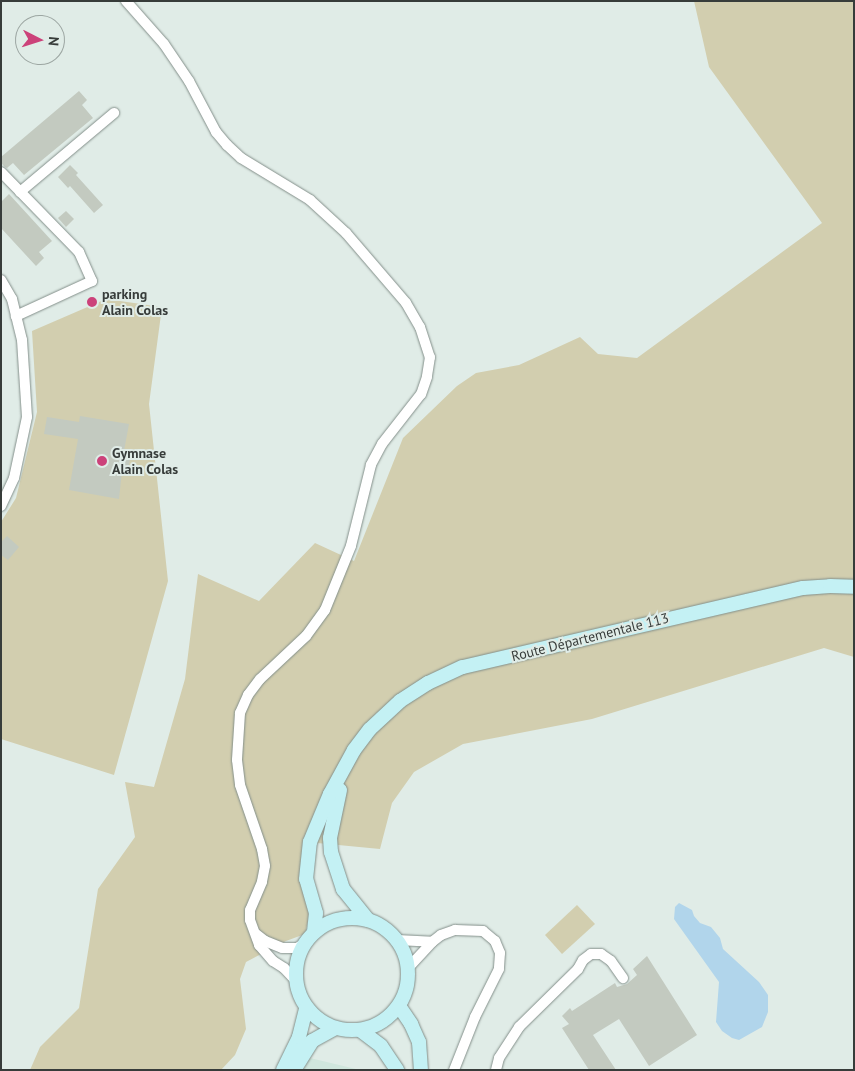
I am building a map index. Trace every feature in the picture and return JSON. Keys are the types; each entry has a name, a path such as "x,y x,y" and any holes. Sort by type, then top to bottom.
{"main road":[{"name":"Route Départementale 113","path":"309,938 316,913 306,879 310,842 330,794 354,750 370,729 400,701 428,683 463,667 786,592 830,586 854,588"},
{"name":"Route Départementale 113","path":"354,750 334,808 330,838 331,852 343,889 368,920"},
{"path":"354,918 368,920 384,928 397,940 408,968 406,988 399,1006 382,1022 360,1030 335,1028 319,1021 306,1008 299,995 296,968 309,938 326,924 339,919 354,918"},
{"path":"399,1006 420,1042 421,1070"},
{"path":"283,1070 299,1037 306,1008"},
{"path":"294,1070 312,1041 335,1028"},
{"path":"360,1030 381,1046 397,1070"}],"street":[{"path":"126,1 164,44 189,81 216,132 227,145 241,158 310,200 346,233 406,303 424,334 430,357 427,377 421,394 382,444 371,465 351,546 325,610 306,636 260,679 248,695 240,713 237,760 240,785 262,849 265,866 262,882 250,910 250,920 254,933 269,957 284,968 296,981"},
{"path":"20,192 114,113"},
{"path":"1,172 79,252 92,281 16,316"},
{"path":"1,280 12,299 16,316 22,349 27,417 14,478 1,506"},
{"path":"408,968 432,942 441,935 455,930 483,931 494,941 500,953 499,969 493,985 475,1017 454,1070"},
{"path":"254,933 265,942 282,948 297,948 309,938"},
{"path":"397,940 432,942"},
{"path":"496,1070 499,1058 519,1027 578,969 583,960 592,954 601,954 611,961 623,978"}],"shaded area":[{"path":"694,1 854,1 854,657 824,648 592,719 463,744 414,772 392,803 380,849 307,842 310,913 305,934 286,941 246,962 240,979 246,1029 235,1055 221,1070 30,1070 40,1047 79,1008 98,889 135,837 125,782 154,787 185,679 198,574 259,601 315,543 354,561 403,438 457,386 476,373 519,365 580,337 598,354 637,358 822,223 709,67"},
{"path":"106,299 162,307 149,404 168,581 114,775 1,739 1,522 16,498 37,412 32,331"},
{"path":"577,905 595,924 562,954 545,935"},
{"path":"310,1058 360,1070 303,1070"}],"water":[{"path":"679,903 692,910 700,923 711,927 720,938 723,949 759,982 768,995 768,1012 762,1027 739,1040 732,1038 722,1031 716,1022 719,982 674,919 675,907"}],"building":[{"path":"79,91 87,100 82,105 93,118 24,175 13,163 7,168 1,163 1,157"},
{"path":"70,165 78,173 76,175 103,205 94,213 70,186 68,188 58,177"},
{"path":"9,194 52,241 39,252 44,258 36,266 1,228 1,202"},
{"path":"66,211 74,219 66,227 58,218"},
{"name":"Gymnase Alain Colas","path":"80,416 129,424 124,451 131,452 128,472 122,471 119,499 69,490 78,439 44,434 47,417 79,422"},
{"path":"7,536 19,547 8,560 1,555 1,542"},
{"path":"647,956 697,1035 649,1066 619,1019 593,1035 616,1070 589,1070 562,1028 569,1024 562,1016 570,1008 572,1011 615,983 617,987 627,984 637,975 633,969"}],"place":[{"name":"parking Alain Colas","path":"92,302"},
{"name":"Gymnase Alain Colas","path":"102,461"}]}
